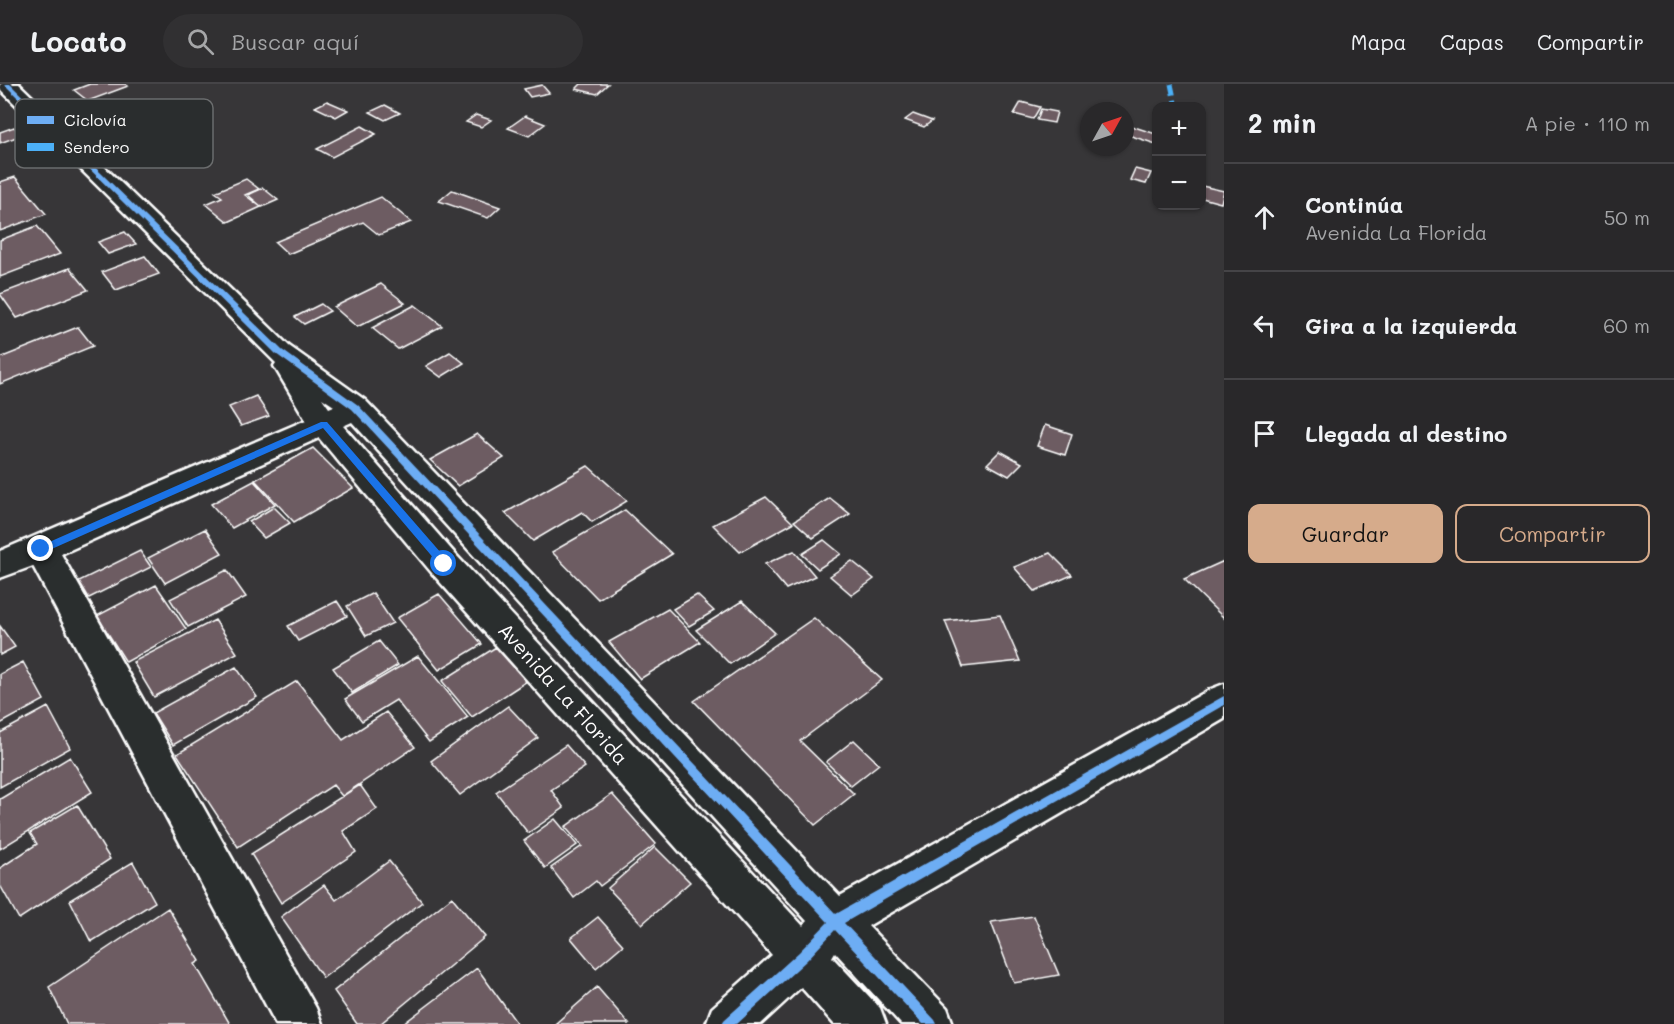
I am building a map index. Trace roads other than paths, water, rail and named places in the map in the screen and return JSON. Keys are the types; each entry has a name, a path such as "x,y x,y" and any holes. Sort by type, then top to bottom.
{"street":[{"name":"Avenida La Florida","path":"7,84 22,99"},
{"name":"Avenida La Florida","path":"92,168 279,352 340,416 444,564 864,1024"},
{"path":"0,565 41,549 340,416 836,921 931,1024"},
{"path":"41,549 300,1024"},
{"path":"728,1024 803,956 836,921 1224,700"}]}
